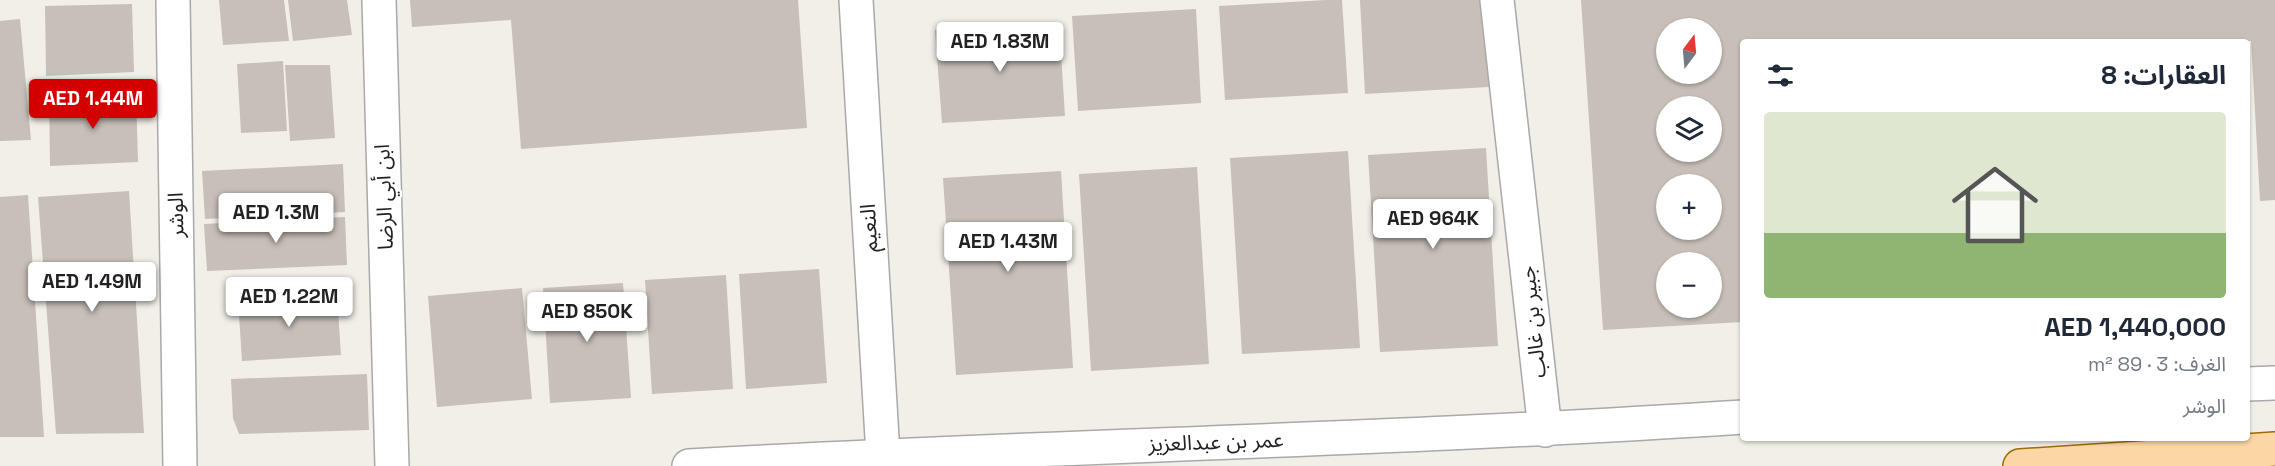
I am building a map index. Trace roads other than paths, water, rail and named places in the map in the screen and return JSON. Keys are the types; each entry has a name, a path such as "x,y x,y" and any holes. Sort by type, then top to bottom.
{"main road":[{"path":"2020,466 2275,448"}],"street":[{"name":"الوشر","path":"173,0 180,466"},
{"name":"ابن أبي الرضا","path":"379,0 392,466"},
{"name":"النعيم","path":"856,0 883,455"},
{"name":"جبير بن غالب","path":"1497,0 1545,430"},
{"path":"2250,384 2275,383"},
{"name":"عمر بن عبدالعزيز","path":"689,466 883,455 1545,430 1740,417"}]}
